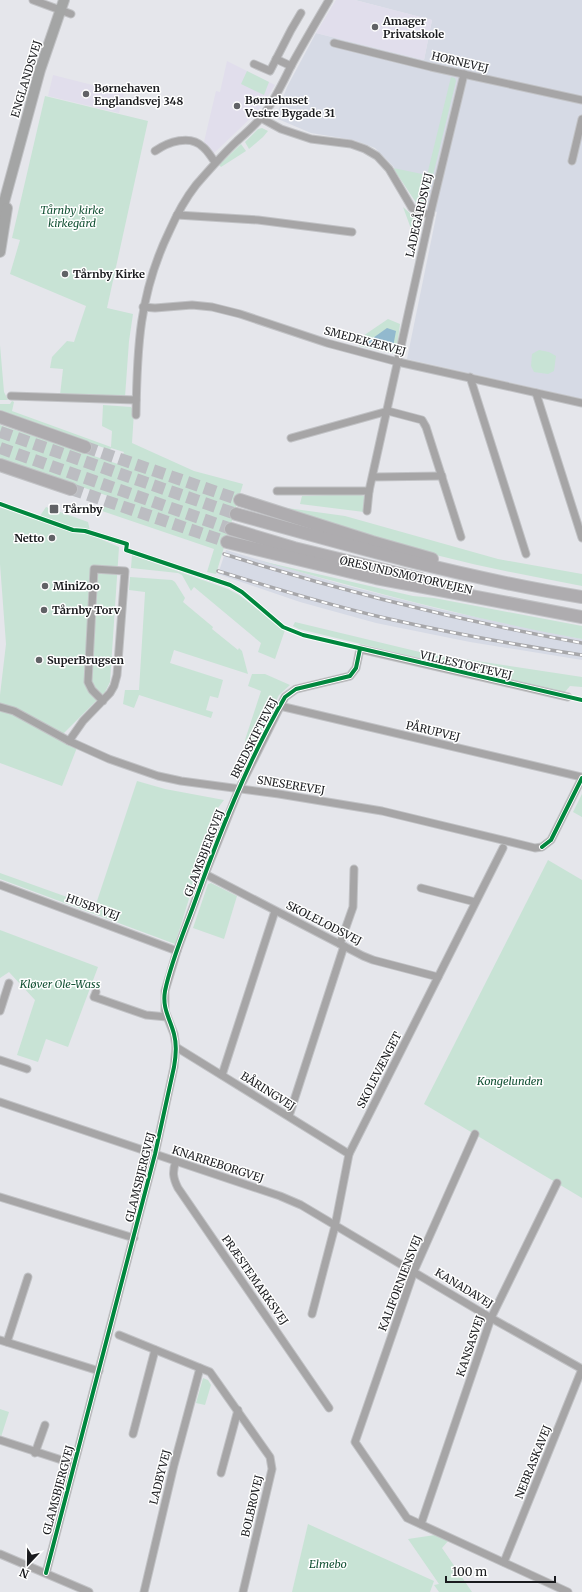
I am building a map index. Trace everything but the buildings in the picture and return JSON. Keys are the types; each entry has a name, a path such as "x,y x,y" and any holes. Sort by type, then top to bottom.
{"highway":[{"path":"0,417 85,447"},
{"path":"0,465 71,489"},
{"path":"240,500 372,542 459,567 582,591"},
{"name":"ØRESUNDSMOTORVEJEN","path":"236,514 402,560 502,582 582,597"},
{"name":"ØRESUNDSMOTORVEJEN","path":"231,529 294,548 443,585 582,612"},
{"path":"227,542 376,578 582,618"}],"main road":[{"name":"ENGLANDSVEJ","path":"0,217 4,189 40,70 64,0"},
{"name":"ENGLANDSVEJ","path":"0,252 6,216 4,189"}],"street":[{"path":"33,0 71,14"},
{"path":"136,415 137,354 143,307 157,258 177,215 194,187 215,162 261,118 278,94 291,66 329,0"},
{"path":"254,64 270,71 302,13"},
{"name":"HORNEVEJ","path":"334,43 582,100"},
{"path":"276,59 291,66"},
{"name":"LADEGÅRDSVEJ","path":"367,511 369,491 388,411 430,215 464,74"},
{"path":"261,118 281,129 311,139 351,144 365,149 377,156 388,169 412,208 430,215"},
{"path":"572,161 582,119"},
{"path":"155,151 162,146 173,142 190,141 203,147 215,162"},
{"path":"177,215 258,220 352,232"},
{"name":"SMEDEKÆRVEJ","path":"143,307 155,308 192,305 212,306 327,343 398,362 582,403"},
{"path":"470,377 526,554"},
{"path":"536,392 582,538"},
{"path":"11,396 136,400"},
{"path":"291,438 388,411 422,420 426,427 461,538"},
{"path":"372,477 442,476"},
{"path":"278,492 369,491"},
{"path":"69,741 83,722 103,701 112,690 117,675 125,571 94,569 88,682 92,690 103,701"},
{"name":"VILLESTOFTEVEJ","path":"360,649 568,697"},
{"name":"BREDSKIFTEVEJ","path":"239,789 285,697 296,689 350,676 356,668 360,649"},
{"name":"PÅRUPVEJ","path":"280,706 582,778"},
{"name":"SNESEREVEJ","path":"0,707 14,711 69,741 109,759 158,776 181,781 382,811 535,848 542,847 551,840 582,778"},
{"name":"GLAMSBJERGVEJ","path":"46,1574 134,1238 155,1154 174,1068 176,1047 174,1034 165,1011 165,991 177,950 239,789"},
{"name":"SKOLEVÆNGET","path":"312,1314 334,1226 349,1154 502,848"},
{"path":"289,1116 353,908 354,868"},
{"name":"SKOLELODSVEJ","path":"205,874 373,960 438,977"},
{"name":"HUSBYVEJ","path":"0,885 177,950"},
{"path":"421,888 475,902"},
{"path":"222,1075 275,911"},
{"path":"0,1011 9,983"},
{"path":"96,992 94,997 146,1016 167,1017"},
{"name":"BÅRINGVEJ","path":"176,1047 349,1154"},
{"path":"0,1060 27,1069"},
{"name":"KNARREBORGVEJ","path":"0,1102 280,1196 301,1205 334,1226"},
{"name":"KALIFORNIENSVEJ","path":"420,1524 406,1518 355,1442 414,1271 475,1134"},
{"name":"PRÆSTEMARKSVEJ","path":"176,1161 173,1170 173,1179 178,1188 329,1408"},
{"name":"KANSASVEJ","path":"420,1524 491,1318 557,1183"},
{"path":"0,1197 134,1238"},
{"name":"KANADAVEJ","path":"334,1226 414,1271 491,1318 582,1369"},
{"path":"8,1342 28,1277"},
{"name":"BOLBROVEJ","path":"119,1335 210,1372 270,1457 272,1469 243,1592"},
{"path":"0,1340 99,1371"},
{"path":"133,1434 155,1350"},
{"name":"LADBYVEJ","path":"144,1592 174,1465 200,1368"},
{"name":"NEBRASKAVEJ","path":"504,1562 582,1369"},
{"path":"221,1473 238,1410"},
{"path":"35,1453 45,1425"},
{"path":"0,1440 35,1453 74,1464"},
{"path":"420,1524 568,1592"},
{"path":"0,1554 89,1592"}],"shaded area":[{"name":"Amager Privatskole","path":"336,0 355,0 432,20 424,60 316,33"},
{"path":"355,0 582,0 582,399 407,359 437,212 420,206 393,166 375,148 354,140 311,133 278,119 278,112 287,87 316,33 424,60 432,20"},
{"name":"Børnehuset Vestre Bygade 31","path":"227,61 275,85 257,112 213,154 204,142 216,91 220,92"},
{"name":"Børnehaven Englandsvej 348","path":"53,75 124,93 119,113 48,96"},
{"path":"226,550 344,585 443,610 582,639 582,660 470,642 376,623 300,602 218,574"}],"green space":[{"path":"247,71 269,82 264,95 241,84"},
{"path":"451,77 455,78 456,81 426,204 417,204 393,168 427,175"},
{"name":"Tårnby kirke kirkegård","path":"45,96 148,121 107,308 133,314 129,341 125,397 60,395 63,369 50,368 52,357 67,341 74,342 86,306 10,274 20,240 12,238"},
{"path":"262,128 268,131 249,149 245,142 258,129"},
{"path":"241,144 246,151 221,167 219,165"},
{"path":"403,207 413,216 423,220 417,245"},
{"path":"388,319 400,324 396,354 359,346 360,338"},
{"path":"0,345 4,392 8,400 0,400"},
{"path":"539,350 549,352 556,356 554,371 548,374 534,372 531,366 532,354"},
{"path":"12,401 14,402 12,411 111,447 112,431 102,426 103,405 131,407 134,412 132,443 194,471 243,484 216,574 207,572 214,549 102,511 108,496 0,459 0,425 118,464 124,452 111,448 110,450 0,411 0,404 10,404"},
{"path":"358,494 364,496 364,512 300,504 302,496"},
{"path":"0,503 40,516 46,507 88,522 91,535 119,547 110,682 105,692 64,733 63,738 78,745 62,786 0,763 0,695 6,644 0,564"},
{"path":"280,507 345,516 498,559 582,574 582,586 528,576 420,551"},
{"path":"132,555 228,589 239,595 285,630 275,659 258,652 261,643 194,587 191,591 182,575 178,573 131,568"},
{"path":"261,561 413,596 434,598 582,626 582,639 501,623 420,604"},
{"path":"130,577 172,580 175,582 185,598 183,602 213,627 212,629 238,650 239,648 242,651 248,674 174,650 170,663 223,680 218,698 210,696 206,710 213,712 211,718 139,695 134,708 123,704 125,690 139,690 145,593 129,590"},
{"path":"295,622 424,653 582,677 582,687 570,686 564,693 299,629 293,626"},
{"path":"252,674 265,674 290,685 279,695 245,764 242,762 247,747 245,740 261,691 248,686"},
{"path":"137,781 165,789 224,800 214,813 193,871 197,873 175,944 0,879 0,873 95,907"},
{"path":"582,794 582,817 573,812"},
{"name":"Kongelunden","path":"548,860 582,880 582,1198 424,1104"},
{"path":"211,883 237,896 224,939 193,928 208,884"},
{"name":"Kløver Ole-Wass","path":"0,930 98,967 68,1047 46,1039 38,1062 17,1055 35,1000 9,972 0,978"},
{"path":"203,1378 208,1380 211,1385 205,1405 196,1403"},
{"path":"0,1409 9,1412 1,1437 0,1434"},
{"name":"Elmebo","path":"308,1524 434,1581 430,1592 292,1592"},
{"path":"435,1535 448,1541 442,1548 472,1592 439,1592 434,1585 439,1584 408,1539"}],"water":[{"path":"387,328 396,331 393,347 390,349 366,343"}],"tunnel":[{"path":"0,432 236,514"},
{"path":"85,447 240,500"},
{"path":"0,448 231,529"},
{"path":"71,489 227,542"}],"railway":[{"path":"224,554 357,593 446,615 582,643"},
{"path":"218,571 322,602 385,618 434,629 582,655"}],"cycle path":[{"path":"0,504 73,530 85,531 127,544 126,550 230,585 242,592 283,627 303,635 582,700"},
{"path":"46,1573 155,1154 174,1067 176,1042 165,1008 164,997 174,959 234,800 258,747 285,697 296,689 350,676 356,668 360,649"},
{"path":"542,847 551,840 582,778"}],"place":[{"name":"Amager Privatskole","path":"375,27"},
{"name":"Børnehaven Englandsvej 348","path":"86,94"},
{"name":"Børnehuset Vestre Bygade 31","path":"237,106"},
{"name":"Tårnby Kirke","path":"65,274"},
{"name":"Tårnby","path":"54,509"},
{"name":"Netto","path":"52,538"},
{"name":"MiniZoo","path":"45,586"},
{"name":"Tårnby Torv","path":"44,610"},
{"name":"SuperBrugsen","path":"39,660"}]}
